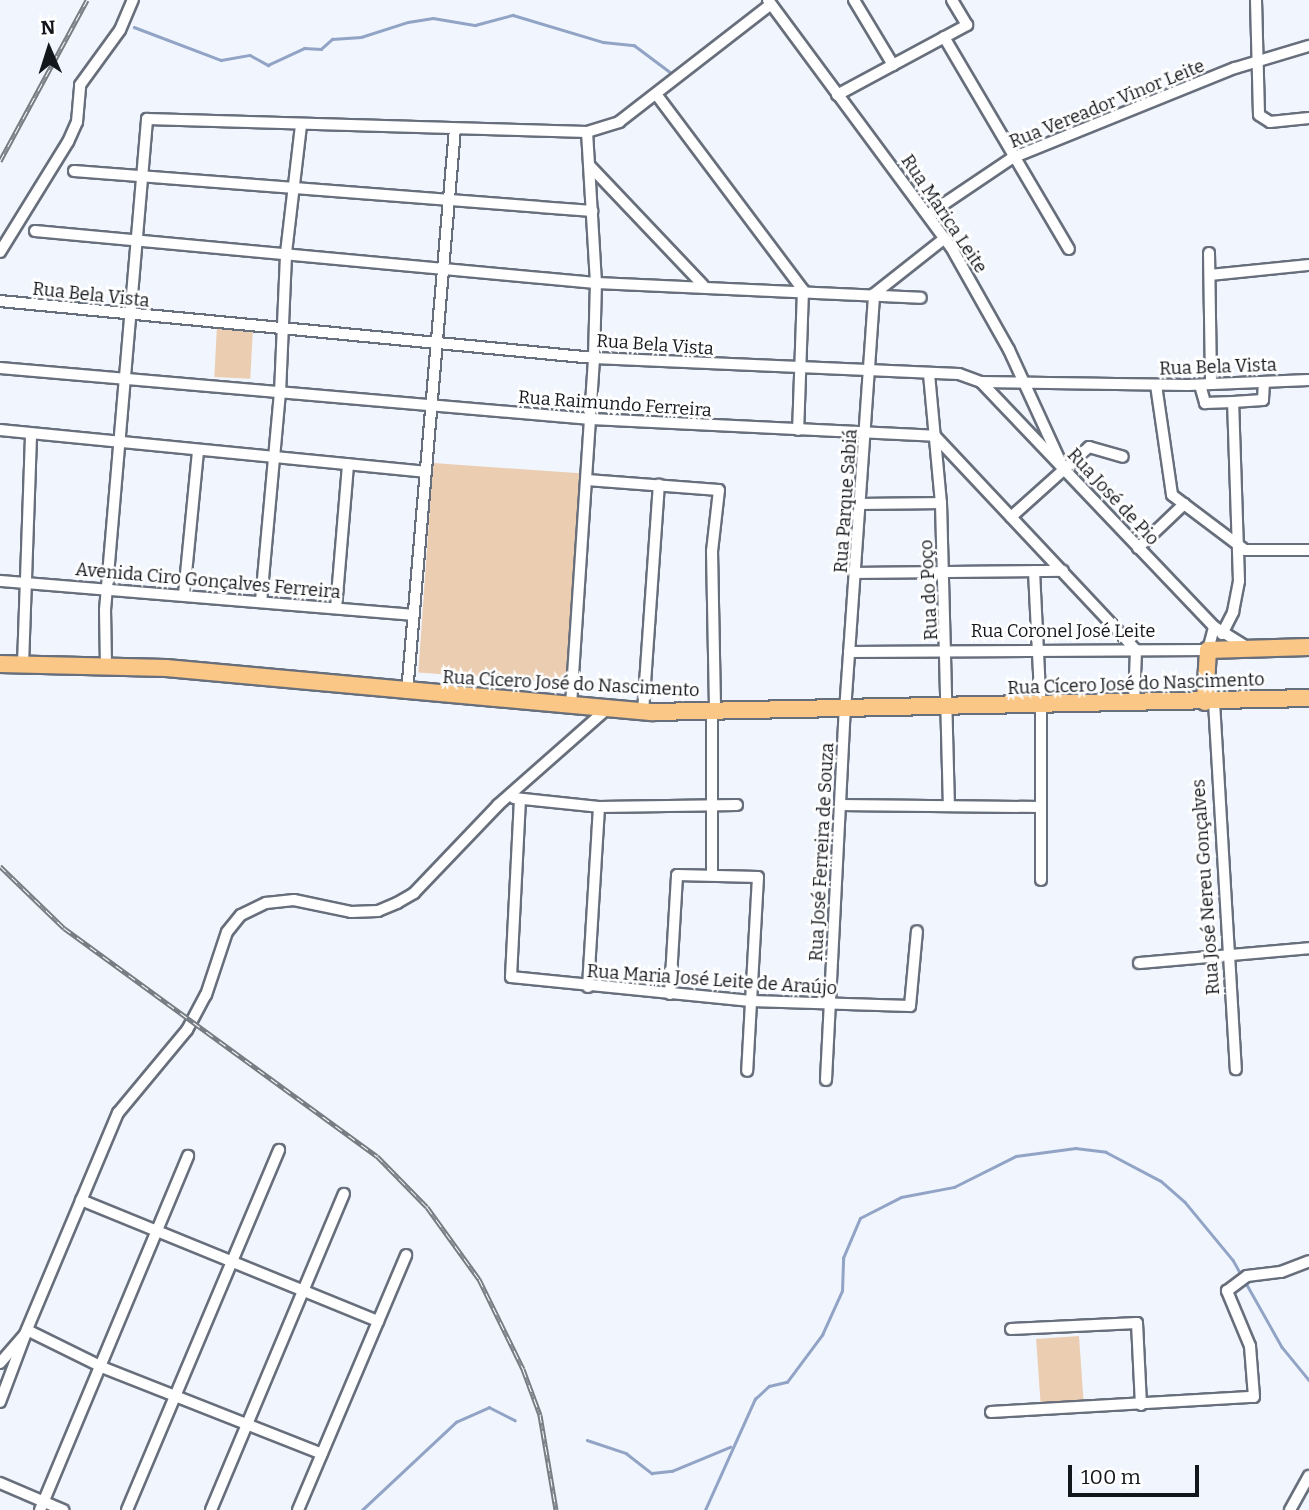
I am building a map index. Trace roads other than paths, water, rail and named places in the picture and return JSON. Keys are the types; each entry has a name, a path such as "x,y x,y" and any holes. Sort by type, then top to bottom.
{"main road":[{"name":"Rua Coronel José Leite","path":"1208,650 1309,647"},
{"name":"Rua José Nereu Gonçalves","path":"1208,650 1210,702"},
{"name":"Rua Cícero José do Nascimento","path":"0,664 106,666 643,712 948,709 1309,698"}],"street":[{"path":"0,252 68,142 77,122 80,85 120,30 133,0"},
{"path":"853,0 893,65"},
{"path":"837,95 967,25 952,0"},
{"path":"1256,0 1258,113 1265,121 1309,115"},
{"path":"106,666 147,119 301,126 587,132 619,121 769,2"},
{"name":"Rua Marica Leite","path":"769,2 929,214 1023,380 1064,468"},
{"path":"944,37 1069,249"},
{"name":"Rua Vereador Vinor Leite","path":"929,214 1017,158 1259,62 1309,46"},
{"path":"656,94 803,290 798,430"},
{"path":"261,601 280,393 286,253 301,126"},
{"path":"407,693 455,129"},
{"path":"572,705 591,419 596,283 587,132"},
{"path":"589,165 703,285"},
{"path":"74,171 142,174 592,211"},
{"path":"34,231 596,283 703,285 921,298"},
{"path":"874,294 944,238"},
{"path":"1209,253 1205,402 1263,400 1264,382"},
{"path":"1210,275 1309,265"},
{"name":"Rua Parque Sabiá","path":"845,710 867,434 874,294"},
{"name":"Rua Bela Vista","path":"0,301 594,358 967,375 981,382 1023,380 1156,385 1309,380"},
{"name":"Rua Raimundo Ferreira","path":"0,368 591,419 935,436"},
{"name":"Rua do Poço","path":"929,374 941,503 949,806"},
{"name":"Rua José de Pio","path":"981,382 1218,631"},
{"path":"1156,385 1168,483 1172,495 1241,548 1258,552 1309,551"},
{"name":"Rua José Nereu Gonçalves","path":"1208,650 1236,604 1241,548 1233,402"},
{"path":"0,430 425,472"},
{"path":"23,665 31,434"},
{"path":"935,436 1136,650 1134,705"},
{"path":"1011,517 1089,447 1123,457"},
{"path":"184,594 198,451"},
{"path":"336,608 348,464"},
{"path":"587,480 719,490 712,551 712,875"},
{"path":"643,712 659,485"},
{"path":"862,504 941,503"},
{"path":"1138,548 1184,504"},
{"path":"856,573 1063,571"},
{"path":"1034,572 1040,707 1041,880"},
{"name":"Avenida Ciro Gonçalves Ferreira","path":"0,581 184,594 414,615"},
{"name":"Rua Coronel José Leite","path":"1218,631 1237,643 1277,648"},
{"name":"Rua Coronel José Leite","path":"849,652 1208,650"},
{"name":"Rua José Nereu Gonçalves","path":"1210,702 1236,1069"},
{"path":"0,1402 27,1330 118,1113 187,1030 206,995 227,932 241,915 267,903 294,900 337,911 387,908 414,892 507,797 607,709"},
{"name":"Rua José Ferreira de Souza","path":"826,1080 845,710"},
{"path":"507,797 599,807 737,805"},
{"name":"Rua Maria José Leite de Araújo","path":"520,799 511,977 588,987 751,1001 910,1006 917,931"},
{"path":"840,805 1041,807"},
{"path":"588,987 599,807"},
{"path":"670,994 677,874 758,877 747,1070"},
{"path":"1139,963 1309,948"},
{"path":"127,1510 279,1150"},
{"path":"41,1506 188,1156"},
{"path":"211,1510 344,1194"},
{"path":"81,1200 378,1321"},
{"path":"298,1510 406,1255"},
{"path":"991,1412 1254,1397 1251,1346 1227,1291 1242,1278 1280,1272 1309,1261"},
{"path":"1011,1329 1137,1323 1141,1405"},
{"path":"0,1363 27,1330"},
{"path":"27,1330 100,1366 322,1454"},
{"path":"1290,1510 1309,1476"},
{"path":"0,1483 41,1506 63,1510"}],"waterway":[{"path":"134,27 221,60 250,55 268,65 304,48 321,49 332,39 361,37 408,22 433,18 475,25 513,15 603,42 634,45 670,72"},
{"path":"705,1510 755,1399 769,1386 787,1382 822,1335 842,1291 843,1258 860,1218 901,1197 954,1187 1016,1156 1075,1148 1106,1152 1161,1181 1185,1202 1233,1260 1282,1347 1309,1380"},
{"path":"362,1510 456,1422 489,1407 515,1420"},
{"path":"587,1440 626,1453 652,1473 672,1471 730,1447"}],"railway":[{"path":"0,161 87,0"},
{"path":"0,866 64,928 377,1156 427,1207 479,1279 523,1369 540,1415 556,1510"}]}
